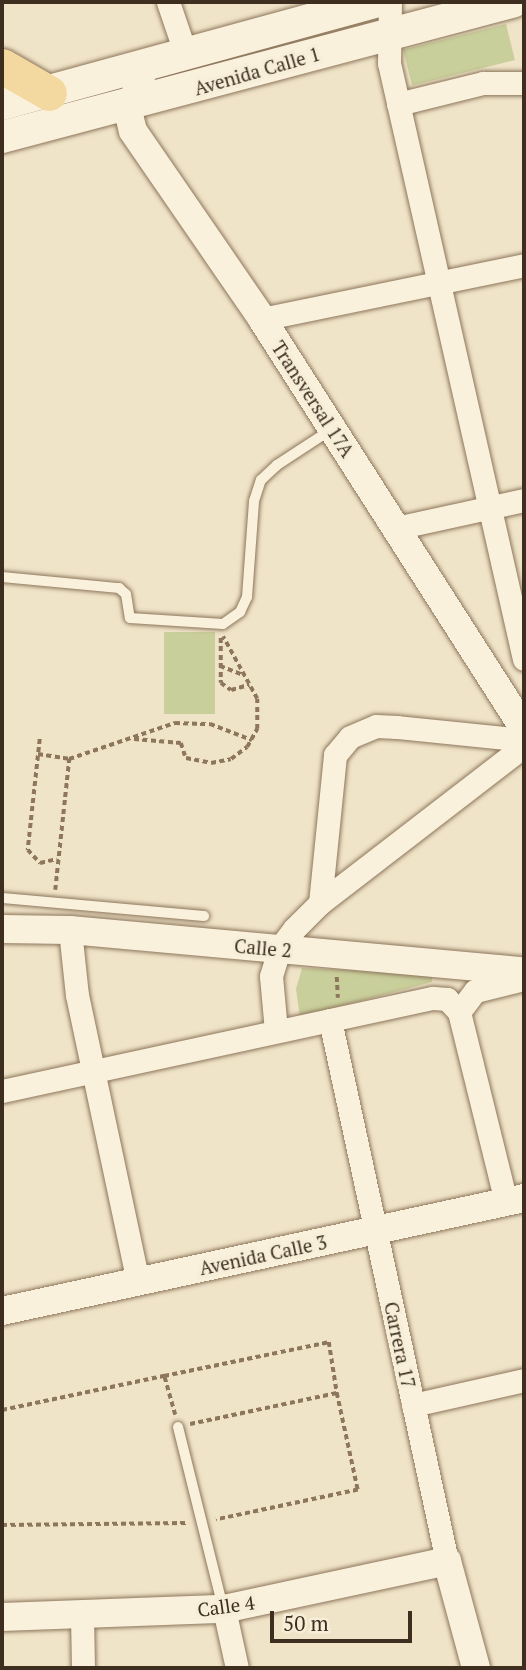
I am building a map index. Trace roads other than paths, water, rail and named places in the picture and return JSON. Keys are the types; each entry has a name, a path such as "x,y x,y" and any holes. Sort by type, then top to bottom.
{"main road":[{"name":"Avenida Calle 1","path":"2,104 376,2"},
{"name":"Avenida Calle 1","path":"2,137 131,106 512,2"},
{"path":"2,66 49,93"}],"street":[{"path":"168,2 186,55"},
{"path":"390,2 387,35 398,104 441,282 524,659"},
{"path":"131,106 144,67"},
{"path":"398,104 484,83 524,83"},
{"name":"Transversal 17A","path":"131,106 133,131 262,319 524,728"},
{"path":"262,319 524,265"},
{"path":"396,528 524,500"},
{"path":"320,903 335,755 350,737 376,726 524,740"},
{"path":"276,1031 271,976 279,949 320,903 524,746"},
{"name":"Calle 2","path":"2,929 69,930 142,923 279,949 524,971"},
{"path":"69,930 92,1071 138,1282"},
{"path":"459,1012 475,991 524,979"},
{"path":"2,1091 440,998 459,1012 515,1200"},
{"name":"Carrera 17","path":"335,1019 413,1405 447,1561 476,1668"},
{"name":"Avenida Calle 3","path":"2,1311 515,1200"},
{"path":"413,1405 524,1380"},
{"name":"Calle 4","path":"2,1617 224,1609 447,1561"},
{"path":"224,1609 237,1668"},
{"path":"82,1615 83,1668"}],"lane":[{"path":"2,577 119,588 126,594 127,615 133,619 223,624 240,611 247,597 254,501 261,480 276,465 332,429"},
{"path":"2,898 54,902 142,923 204,916"},
{"path":"178,1427 224,1609"}]}
